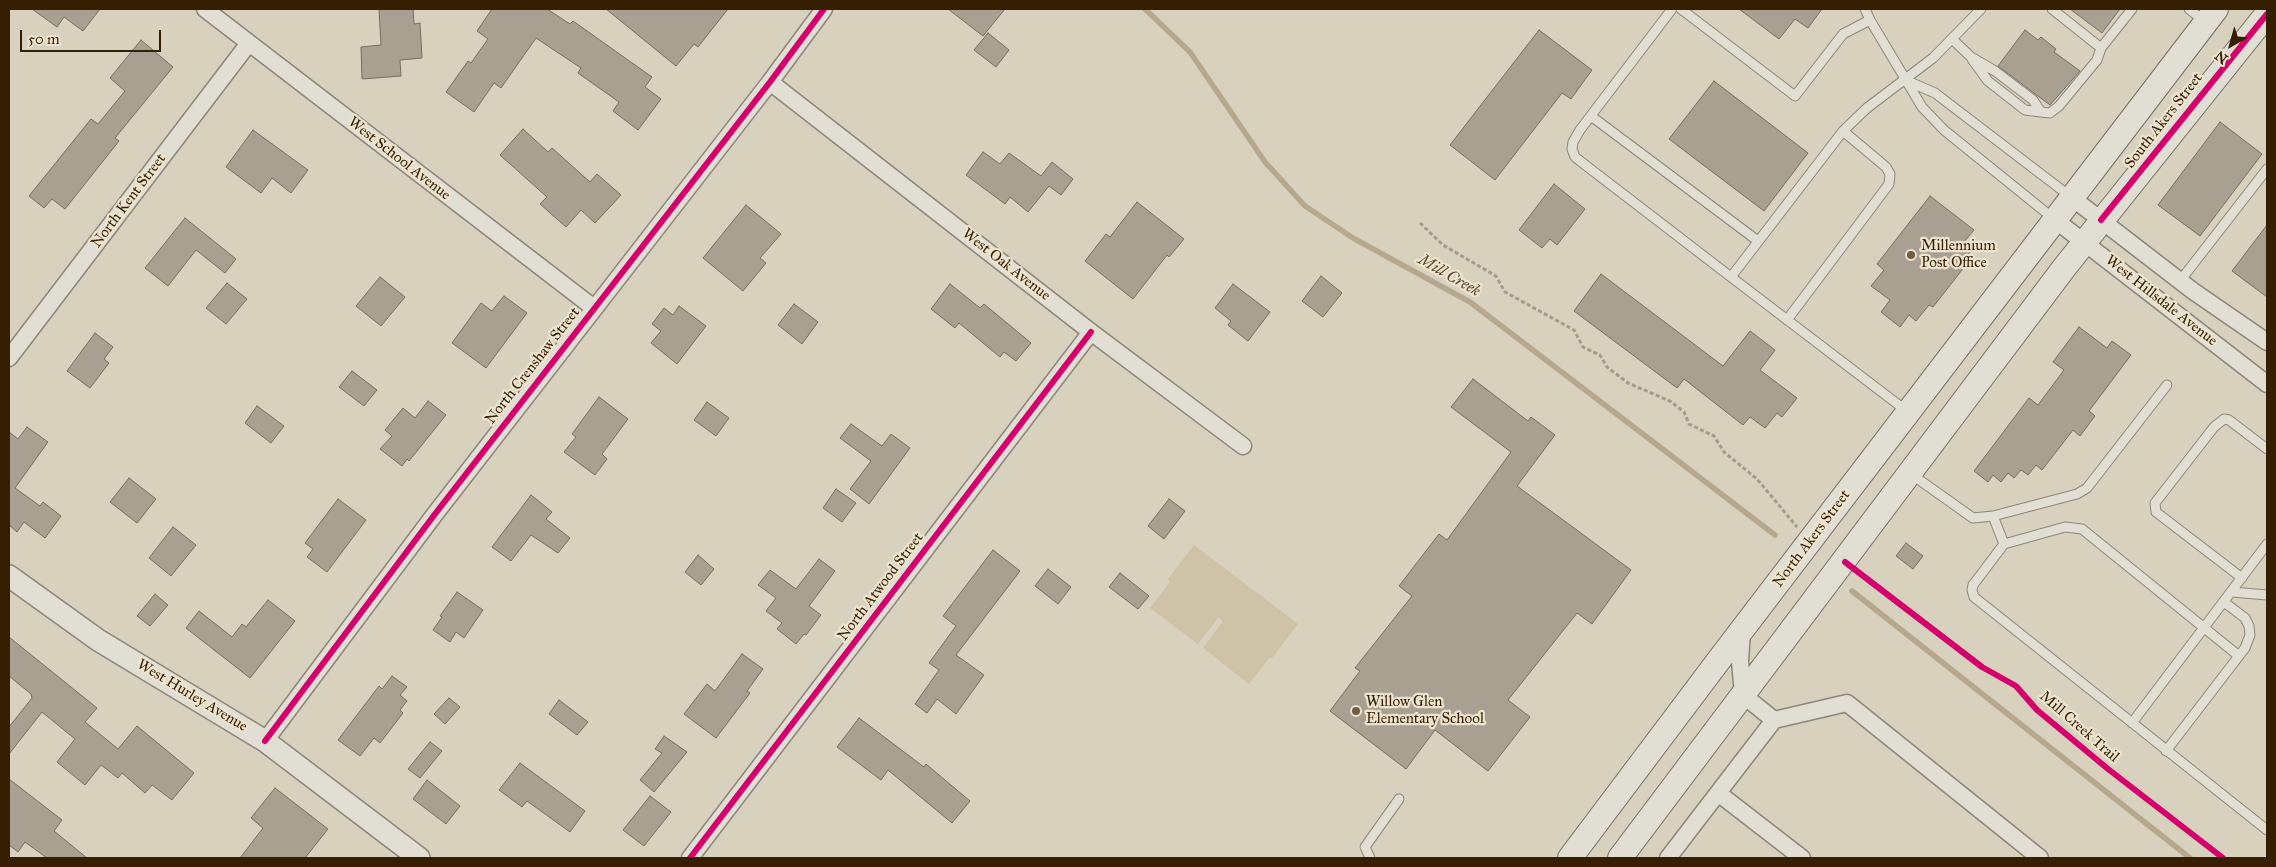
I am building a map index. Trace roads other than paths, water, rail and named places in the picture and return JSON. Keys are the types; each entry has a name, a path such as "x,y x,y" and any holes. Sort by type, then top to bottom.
{"main road":[{"name":"South Akers Street","path":"2054,219 2204,13"},
{"name":"South Akers Street","path":"2101,220 2267,14"},
{"name":"North Akers Street","path":"1570,858 2054,219"},
{"path":"1620,858 2101,220"}],"street":[{"name":"West School Avenue","path":"205,9 594,308"},
{"name":"North Crenshaw Street","path":"265,742 435,514 770,82 824,9"},
{"name":"North Kent Street","path":"9,358 249,43"},
{"name":"West Oak Avenue","path":"770,82 1091,332 1243,446"},
{"name":"West Hillsdale Avenue","path":"2071,197 2180,281 2267,342"},
{"name":"West Hillsdale Avenue","path":"2054,219 2267,384"},
{"name":"North Atwood Street","path":"690,858 1091,332"},
{"name":"West Hurley Avenue","path":"9,576 98,640 265,742 419,858"},
{"path":"1742,629 1740,661 1743,695 1774,720"},
{"path":"1668,858 1774,720 1847,703 2040,858"},
{"path":"1718,793 1802,858"}],"lane":[{"path":"1672,9 1573,142 1572,149 1576,157 1909,412"},
{"path":"1681,9 1795,96 1843,34 1870,20"},
{"path":"1864,9 1922,107 1944,130 2054,219"},
{"path":"2052,9 2101,48"},
{"path":"1952,39 1971,58 1995,71 2033,100 2041,112 2050,113 2060,106 2097,60 2101,48 2132,9"},
{"path":"1731,277 1843,131 1952,39 1976,10"},
{"path":"1905,80 1935,93 2071,197"},
{"path":"1591,116 1758,241"},
{"path":"1787,320 1889,184 1890,174 1886,166 1843,131"},
{"path":"2180,281 2267,169"},
{"path":"1910,474 1973,518 1993,516 2078,494 2087,488 2167,385"},
{"path":"2242,578 2156,512 2155,503 2214,427 2224,420 2229,420 2267,449"},
{"path":"1993,516 2004,544"},
{"path":"2239,656 2082,529 2065,527 2004,544 1972,590 1974,597 2267,830"},
{"path":"2132,723 2267,544"},
{"path":"2232,592 2267,594"},
{"path":"2166,751 2245,648 2250,635 2249,626 2245,618 2224,602"},
{"path":"1370,858 1365,847 1399,799"}],"waterway":[{"name":"Mill Creek","path":"1145,9 1190,52 1265,162 1305,206 1353,238 1470,302 1775,535"},
{"name":"Mill Creek","path":"1852,591 2190,858"}],"place":[{"name":"Millennium Post Office","path":"1911,255"},
{"name":"Willow Glen Elementary School","path":"1356,711"}]}
